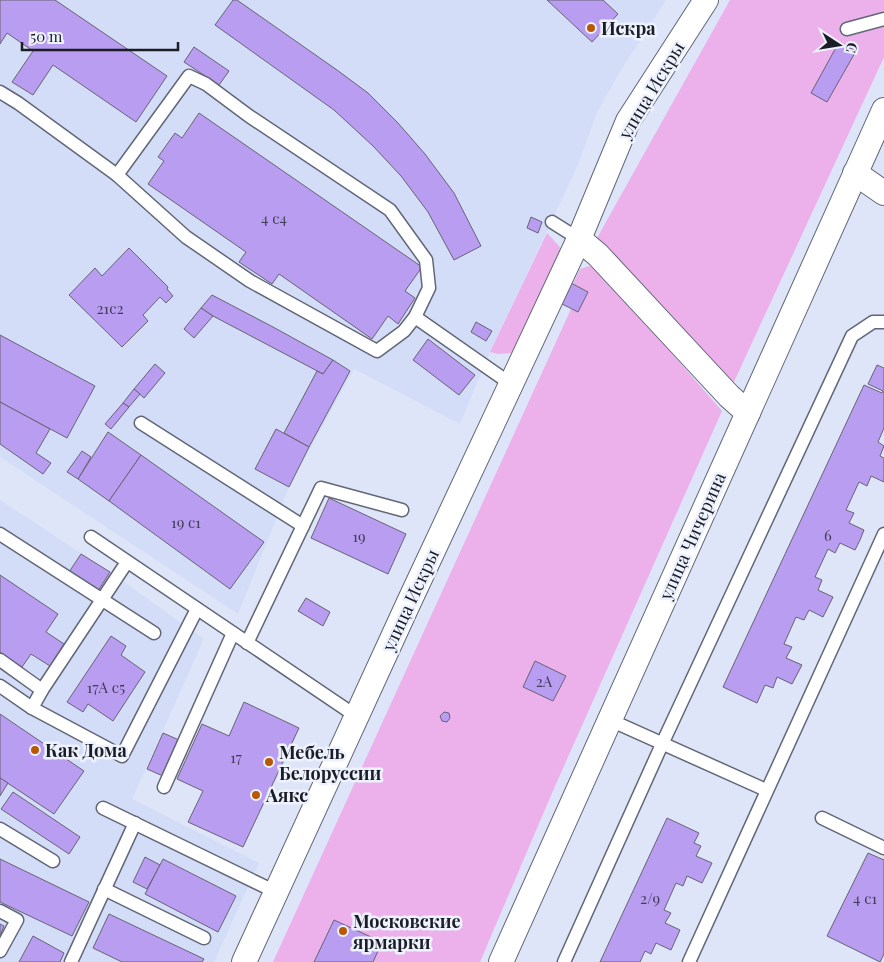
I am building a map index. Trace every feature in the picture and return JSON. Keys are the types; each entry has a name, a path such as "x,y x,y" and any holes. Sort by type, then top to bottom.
{"street":[{"name":"улица Искры","path":"244,962 356,716 579,239 628,121 706,0"},
{"name":"улица Чичерина","path":"501,962 884,110"},
{"path":"855,173 884,193"},
{"path":"579,239 598,255 729,396 748,413"}],"lane":[{"path":"847,29 884,19"},
{"path":"0,92 117,175 186,236 250,281 377,351 404,331 415,317 428,288 426,260 390,210 272,132 206,84 190,76 117,175"},
{"path":"552,222 579,239"},
{"path":"415,317 511,384"},
{"path":"564,962 663,742 852,336 873,322 884,322"},
{"path":"141,424 303,526"},
{"path":"247,642 321,488 402,510"},
{"path":"0,534 154,633"},
{"path":"689,962 884,534"},
{"path":"91,537 356,716"},
{"path":"32,708 127,562"},
{"path":"0,686 32,708 122,756 197,609"},
{"path":"164,787 233,633"},
{"path":"0,660 42,690"},
{"path":"610,720 663,742 766,790"},
{"path":"103,808 276,892"},
{"path":"822,818 884,848"},
{"path":"71,962 135,823"},
{"path":"0,829 53,861"},
{"path":"104,889 204,938"},
{"path":"0,911 17,920 0,952"}],"shaded area":[{"path":"0,0 666,0 597,112 578,165 490,352 460,424 354,369 289,487 238,614 0,457"},
{"path":"730,0 884,0 884,57 733,384 597,238"},
{"path":"547,233 560,247 561,257 524,344 511,353 498,354 490,352"},
{"path":"590,266 598,269 722,411 552,793 480,962 273,962 571,309 578,312 588,292 573,284 580,269"},
{"path":"0,500 110,572 204,639 132,799 259,863 214,962 0,962"}],"building":[{"path":"0,0 55,0 167,76 136,122 53,65 33,95 12,82 33,51 7,33 0,44"},
{"path":"233,0 237,0 368,93 425,154 454,193 481,246 454,260 428,212 401,176 373,146 334,110 215,25"},
{"name":"Искра","path":"547,0 603,0 618,14 592,42"},
{"path":"839,42 856,51 827,102 811,93"},
{"path":"194,47 229,71 219,85 184,62"},
{"path":"199,113 422,267 405,291 415,298 398,324 388,316 372,339 279,274 272,284 239,262 246,252 148,184 164,161 158,157 175,133 182,138"},
{"path":"531,217 542,222 538,233 527,228"},
{"path":"129,248 168,287 167,289 173,296 166,303 160,297 143,315 148,321 122,347 69,295 95,268 102,276"},
{"path":"571,283 588,292 578,312 562,304"},
{"path":"212,295 333,360 323,374 213,316 201,308"},
{"path":"201,308 213,316 194,338 184,329"},
{"path":"476,322 492,331 486,341 471,332"},
{"path":"0,335 95,386 67,438 0,402"},
{"path":"428,339 475,375 459,395 413,360"},
{"path":"333,360 350,371 309,447 284,433 317,371 323,374"},
{"path":"155,364 165,373 144,398 134,389"},
{"path":"877,365 884,368 884,428 878,442 884,446 880,456 884,458 884,482 871,476 867,486 859,482 846,510 854,513 849,523 864,530 860,540 855,550 840,543 835,553 828,549 815,577 822,580 818,590 833,597 823,617 809,610 804,620 796,617 784,644 792,647 786,658 802,665 792,684 777,677 773,688 765,685 757,703 723,687 864,385 882,393 883,391 868,384"},
{"path":"134,389 140,394 129,407 123,403"},
{"path":"0,402 50,429 36,453 51,463 43,474 0,444"},
{"path":"123,403 129,407 111,429 105,424"},
{"path":"276,429 309,447 289,487 255,469"},
{"path":"108,432 141,455 109,501 78,479"},
{"path":"82,451 91,457 78,479 67,472"},
{"path":"141,455 264,542 230,589 109,501"},
{"path":"329,498 406,534 388,574 311,538"},
{"path":"81,554 110,572 98,591 69,572"},
{"path":"0,575 58,614 46,632 64,644 50,666 31,654 22,667 0,652"},
{"path":"306,598 330,612 323,626 298,611"},
{"path":"111,636 126,646 121,655 145,672 113,721 88,704 83,712 67,702"},
{"path":"535,661 566,676 553,701 523,687"},
{"path":"244,702 299,728 243,847 188,822 203,791 177,779 202,724 229,736"},
{"path":"444,712 449,713 450,718 447,722 442,721 440,716"},
{"path":"0,714 84,771 54,814 0,778"},
{"path":"163,733 179,740 163,776 147,769"},
{"path":"0,778 8,783 0,796"},
{"path":"13,792 80,837 69,854 1,809"},
{"path":"667,818 699,833 694,843 701,846 696,856 712,863 702,883 687,876 683,886 676,883 664,910 671,913 665,923 680,930 671,950 656,943 651,954 645,951 640,962 600,962"},
{"path":"868,853 884,860 884,954 880,962 827,936"},
{"path":"145,857 160,865 147,889 133,882"},
{"path":"0,859 89,902 72,936 0,902"},
{"path":"163,859 236,896 218,932 145,894"},
{"path":"109,914 204,959 202,962 122,962 93,948"},
{"name":"Московские ярмарки","path":"334,920 382,942 373,962 314,962"},
{"path":"0,924 4,926 0,936"},
{"path":"33,936 64,953 60,962 19,962"}],"place":[{"name":"Искра","path":"591,28"},
{"name":"Как Дома","path":"35,750"},
{"name":"Мебель Белоруссии","path":"269,762"},
{"name":"Аякс","path":"256,795"},
{"name":"Московские ярмарки","path":"343,931"}]}
